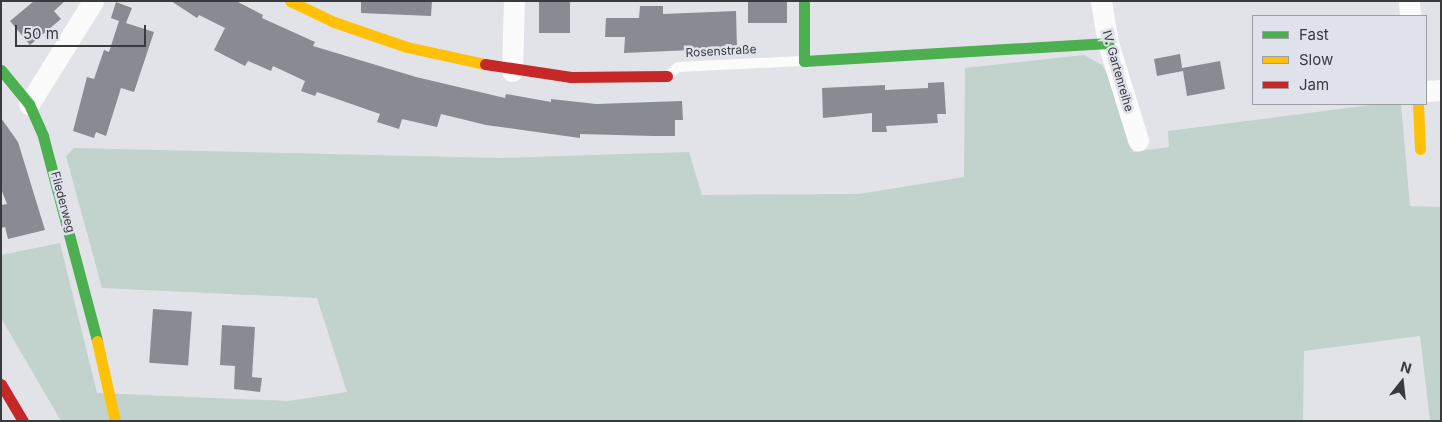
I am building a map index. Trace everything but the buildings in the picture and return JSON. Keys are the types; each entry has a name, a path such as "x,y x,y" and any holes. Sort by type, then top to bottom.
{"main road":[{"name":"Rosenstraße","path":"290,1 334,22 407,47 512,71 571,77 667,76"},
{"path":"804,1 804,61"},
{"name":"Rosenstraße","path":"804,61 1108,43"},
{"name":"Fliederweg","path":"1,70 29,104 56,174 115,421"},
{"path":"1418,105 1420,149"},
{"path":"1,384 22,421"}],"street":[{"path":"29,104 93,1"},
{"path":"512,71 514,1"},
{"name":"IV. Gartenreihe","path":"1101,1 1108,43 1138,140"},
{"path":"1409,1 1410,15"},
{"path":"1427,91 1441,90"}],"lane":[{"name":"Rosenstraße","path":"667,76 678,67 804,61"}],"shaded area":[{"path":"1084,55 1102,65 1109,77 1133,152 1169,147 1168,131 1370,105 1401,105 1410,206 1441,207 1441,421 1430,421 1420,336 1304,351 1303,421 61,421 1,318 1,255 60,243 97,393 288,401 347,392 317,298 102,288 66,156 74,148 500,158 689,152 702,195 859,194 964,177 965,68"}],"traffic: fast":[{"path":"804,1 804,61 1108,43"},
{"path":"1,70 29,104 43,136 97,341"}],"traffic: slow":[{"path":"290,1 334,22 407,47 485,64"},
{"path":"1418,105 1420,149"},
{"path":"97,341 115,421"}],"traffic: jam":[{"path":"485,64 571,77 667,76"},
{"path":"1,384 23,421"}]}
